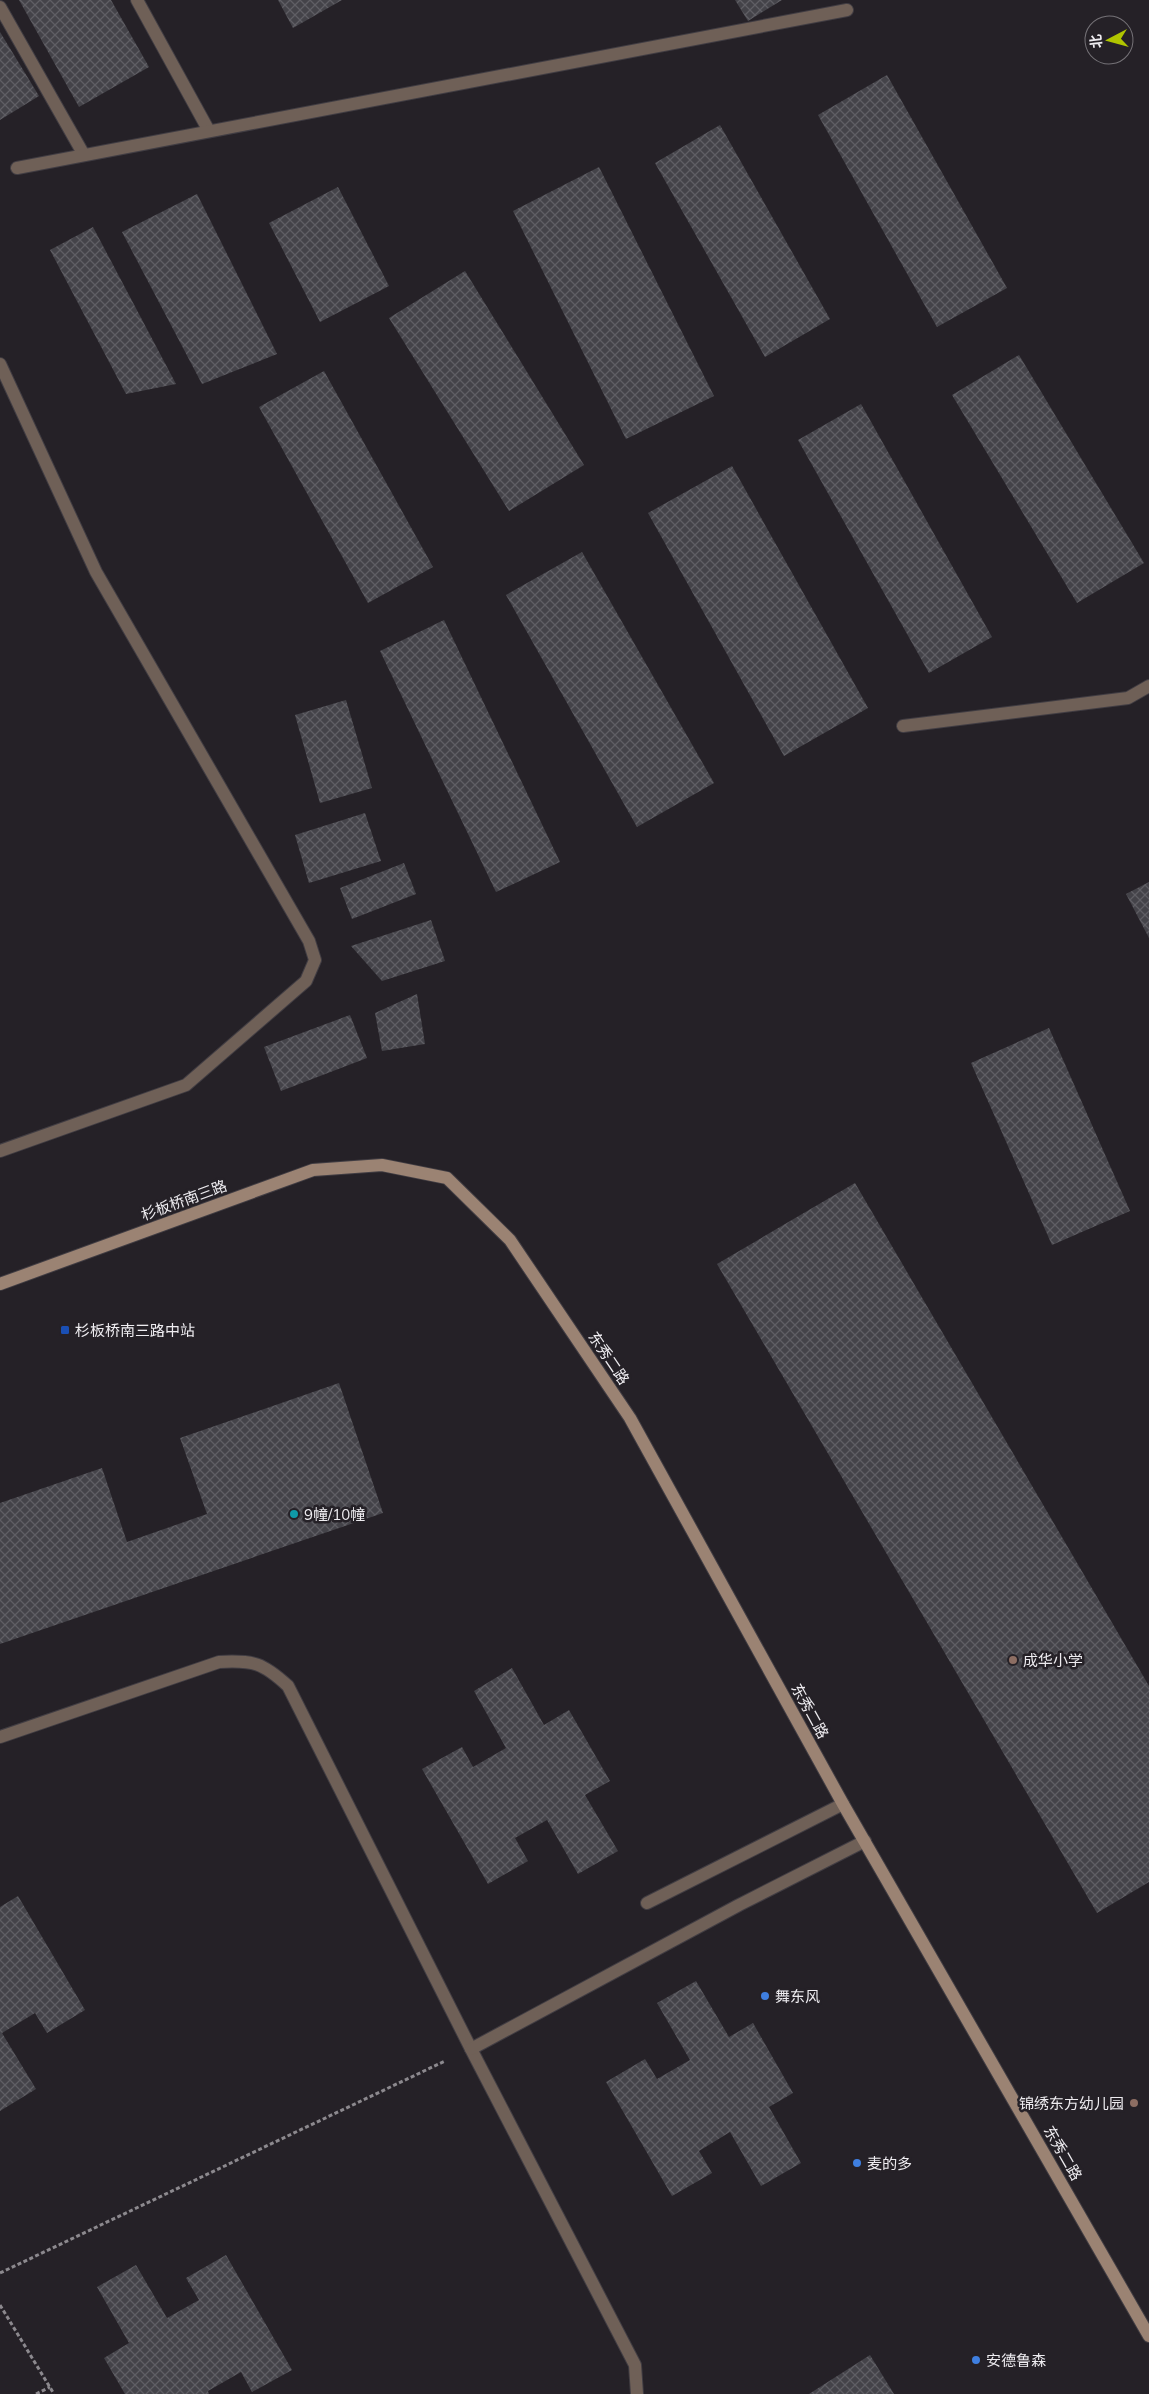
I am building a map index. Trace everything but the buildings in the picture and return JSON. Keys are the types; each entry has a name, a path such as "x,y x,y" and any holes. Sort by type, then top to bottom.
{"street":[{"path":"137,0 209,131"},
{"path":"0,7 84,155"},
{"path":"17,168 847,10"},
{"path":"0,364 96,572 309,941 315,960 306,982 186,1085 0,1151"},
{"path":"903,726 1128,698 1149,686"},
{"name":"杉板桥南三路","path":"0,1284 313,1170 382,1165"},
{"name":"东秀二路","path":"382,1165 447,1178 510,1240 630,1418 843,1804 1149,2336"},
{"path":"0,1737 219,1662 245,1661 269,1668 288,1686 471,2049 635,2365 638,2394"},
{"path":"647,1904 843,1804"},
{"path":"471,2049 740,1905 865,1841"}],"path":[{"path":"0,2273 471,2049"},
{"path":"0,2305 54,2394"},
{"path":"36,2394 50,2387"}],"place":[{"name":"杉板桥南三路中站","path":"65,1330"},
{"name":"9幢/10幢","path":"294,1514"},
{"name":"成华小学","path":"1013,1660"},
{"name":"舞东风","path":"765,1996"},
{"name":"锦绣东方幼儿园","path":"1134,2103"},
{"name":"麦的多","path":"857,2163"},
{"name":"安德鲁森","path":"976,2360"}]}
